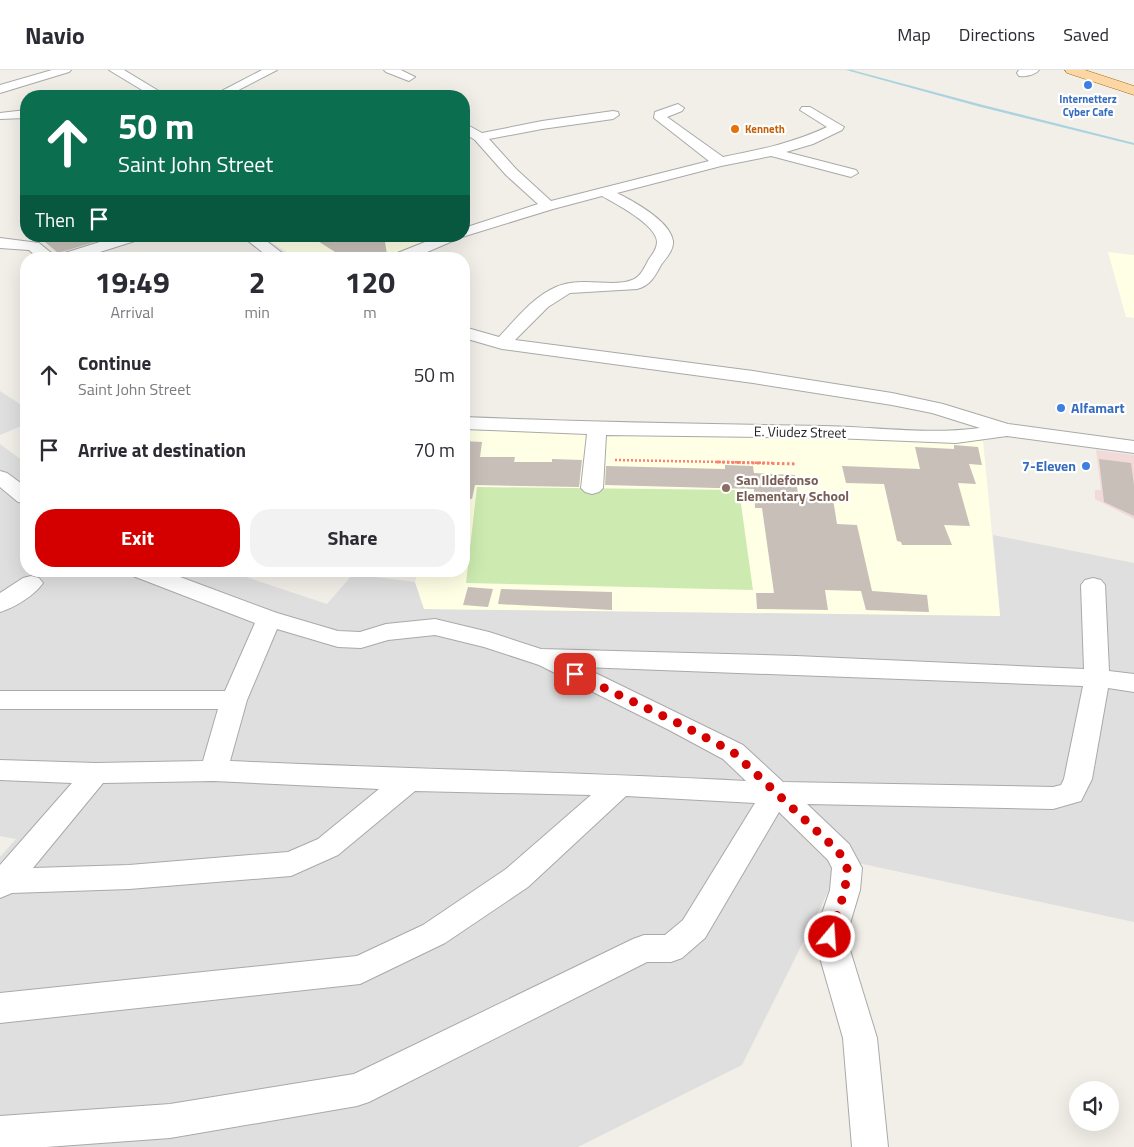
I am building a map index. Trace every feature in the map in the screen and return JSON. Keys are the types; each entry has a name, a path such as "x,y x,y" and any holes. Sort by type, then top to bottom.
{"main road":[{"path":"1072,70 1134,91"}],"street":[{"path":"0,89 65,70"},
{"path":"115,70 150,90"},
{"path":"230,90 271,70"},
{"path":"390,70 409,77"},
{"path":"678,108 664,112 660,115 660,118 720,162"},
{"path":"470,228 720,162 771,152 808,141 837,127 806,110"},
{"path":"1,116 20,114"},
{"path":"470,131 542,125 613,115"},
{"path":"470,132 548,206"},
{"path":"771,152 851,173"},
{"path":"502,344 555,294 578,286 631,285 640,283 664,251 665,241 663,232 628,205 605,192"},
{"path":"83,252 116,242"},
{"path":"260,242 273,252"},
{"path":"414,252 440,242"},
{"path":"0,243 33,246 40,252"},
{"path":"470,334 502,344 753,376 892,399 936,408 1007,430"},
{"name":"E. Viudez Street","path":"470,423 596,429 833,432 956,437 1007,430 1134,447"},
{"path":"0,477 20,492"},
{"path":"158,577 269,619 338,639 361,640 432,620 540,658 678,723 733,752 839,852 847,868 845,890 830,937 860,1038 870,1147"},
{"path":"0,604 31,583"},
{"path":"0,770 96,774 214,770 409,780 620,785 776,793 1053,798 1071,793 1078,778 1097,678 1093,584"},
{"path":"214,770 234,700 269,619"},
{"path":"540,658 796,665 1097,678 1134,683"},
{"path":"0,700 234,700"},
{"path":"2,884 96,774"},
{"path":"2,884 129,877 291,864 328,847 409,780"},
{"path":"0,1008 360,970 434,934 517,878 620,785"},
{"path":"0,1133 170,1121 358,1090 644,949 671,948 694,929 776,793"}],"lane":[{"path":"592,488 596,429"}],"path":[{"path":"594,459 797,464"}],"shaded area":[{"path":"271,242 428,242 402,252 287,252"},
{"path":"1108,252 1134,255 1134,318 1126,317"},
{"path":"0,391 20,404 20,427 0,435"},
{"name":"San Ildefonso Elementary School","path":"470,430 983,441 1000,616 424,609 415,582 416,577 470,577"},
{"path":"0,444 20,459 20,577 246,577 327,604 350,577 376,577 415,582 425,609 1000,615 993,535 1134,563 1134,922 844,860 742,1065 578,1147 0,1147 0,857 16,839 0,836"},
{"path":"1096,450 1134,455 1134,519 1095,499 1095,490 1101,490"}],"green space":[{"path":"477,487 739,490 753,590 466,583 467,577 470,577 470,548"}],"building":[{"path":"45,242 95,242 61,252 57,252"},
{"path":"319,242 385,242 387,252 335,252"},
{"path":"470,441 482,442 480,457 515,457 514,462 552,462 552,459 582,460 579,487 475,485 472,499 470,499"},
{"path":"954,445 978,447 982,465 969,464 976,484 958,483 970,526 944,525 952,545 902,545 901,542 897,541 884,484 846,483 842,466 920,469 915,447 954,449"},
{"path":"1099,459 1131,463 1134,485 1134,516 1104,502"},
{"path":"725,465 753,466 754,473 795,475 798,493 802,493 802,497 833,499 837,524 857,525 872,591 927,595 929,612 866,610 861,591 825,590 828,610 757,609 756,593 774,593 762,508 755,508 754,489 605,485 606,466 725,469"},
{"path":"468,587 493,589 488,607 463,605"},
{"path":"501,589 612,592 612,610 498,604"}],"waterway":[{"path":"848,70 1134,144"}],"place":[{"name":"Internetterz Cyber Cafe","path":"1088,85"},
{"name":"Kenneth","path":"735,129"},
{"name":"Alfamart","path":"1061,408"},
{"name":"7-Eleven","path":"1086,466"},
{"name":"San Ildefonso Elementary School","path":"726,488"}],"route":[{"path":"575,674 678,723 733,752 839,852 847,868 845,890 830,937"}]}
